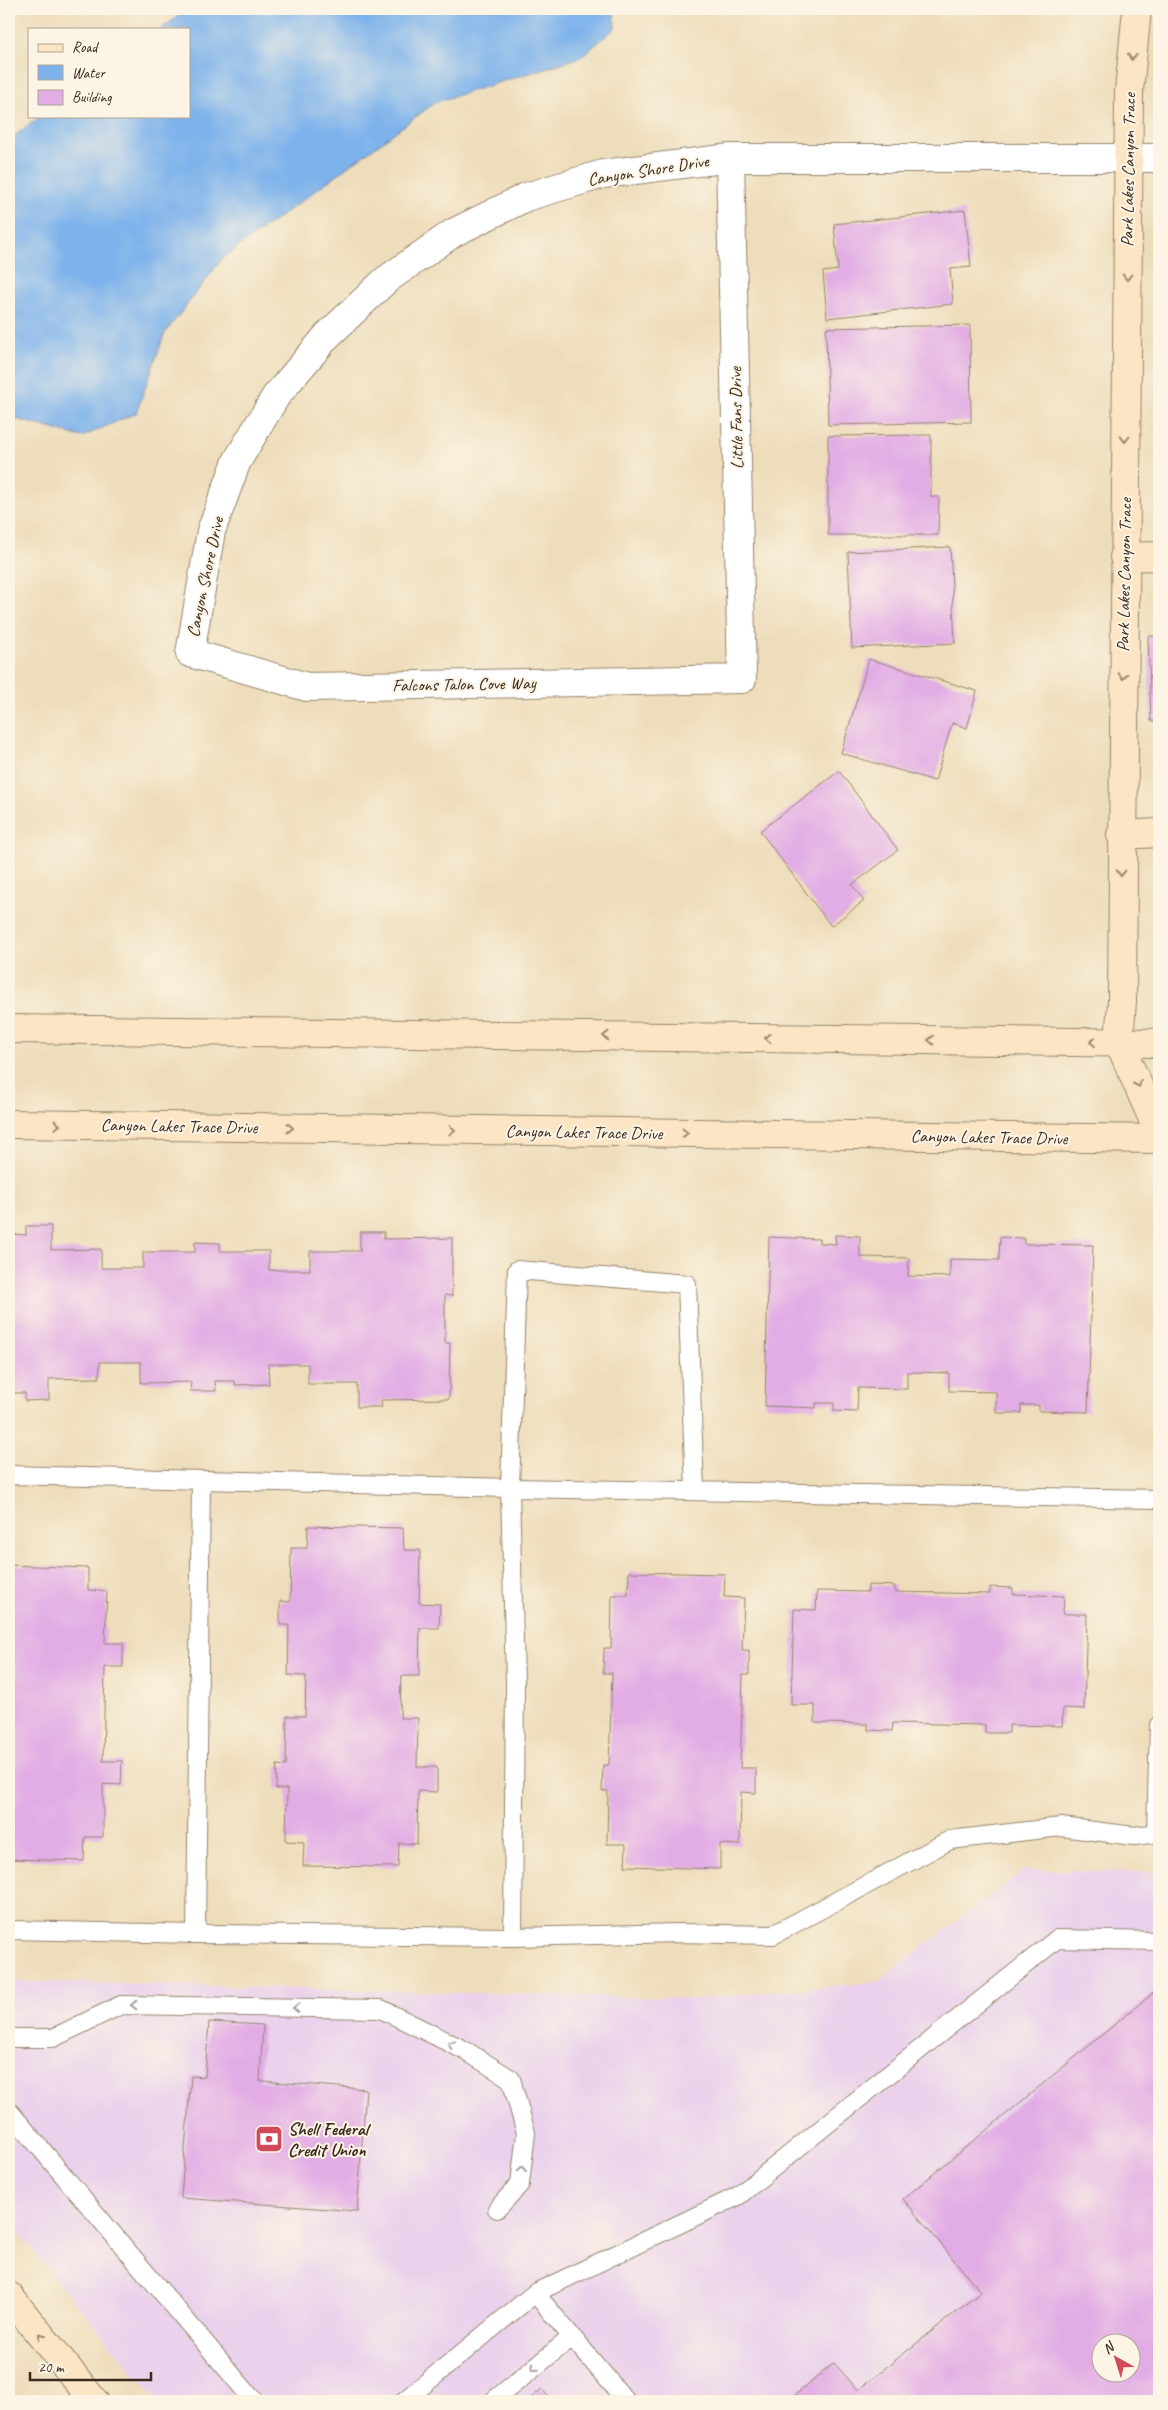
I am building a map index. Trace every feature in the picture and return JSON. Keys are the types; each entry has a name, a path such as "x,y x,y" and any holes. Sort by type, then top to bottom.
{"street":[{"name":"Park Lakes Canyon Trace","path":"1137,9 1129,91 1121,835 1122,1001 1119,1042 1159,1133"},
{"name":"Canyon Shore Drive","path":"190,653 211,531 237,462 276,396 326,336 386,280 452,233 526,197 603,174 730,158 1159,158"},
{"name":"Little Fans Drive","path":"730,158 742,679"},
{"path":"1124,557 1159,556"},
{"name":"Falcons Talon Cove Way","path":"190,653 307,687 742,679"},
{"path":"1121,835 1159,833"},
{"path":"9,1029 1159,1043"},
{"name":"Canyon Lakes Trace Drive","path":"9,1124 1159,1139"},
{"path":"9,2296 94,2401"}],"lane":[{"path":"513,1937 514,1681 510,1488 517,1270 687,1284 695,1491"},
{"path":"9,1475 510,1488 1159,1499"},
{"path":"196,1934 201,1480"},
{"path":"9,1930 513,1937 680,1933 773,1935 950,1840 1061,1827 1134,1836 1158,1833 1159,1725"},
{"path":"404,2401 535,2292 738,2196 1058,1939 1159,1941"},
{"path":"9,2038 53,2038 121,2005 381,2009 466,2051 511,2079 526,2133 520,2184 497,2208"},
{"path":"9,2111 254,2401"},
{"path":"535,2292 626,2401"},
{"path":"492,2401 572,2337"}],"shaded area":[{"path":"1024,1870 1159,1872 1159,2401 157,2401 9,2222 9,1981 693,1999 877,1982"}],"water":[{"path":"188,9 614,9 615,28 581,57 436,102 222,259 165,333 136,413 82,437 9,417 9,140 38,118 190,118 190,28 162,28"}],"building":[{"path":"965,210 971,267 950,269 953,304 827,318 823,272 838,270 834,224"},
{"path":"970,325 971,422 828,425 826,328"},
{"path":"931,435 931,497 939,497 938,535 828,535 828,436"},
{"path":"950,547 955,643 852,648 848,552"},
{"path":"1148,636 1159,636 1159,721 1151,721"},
{"path":"869,659 977,691 967,728 952,723 935,781 841,753"},
{"path":"839,771 898,850 852,885 864,901 831,926 760,831"},
{"path":"26,1226 51,1226 51,1250 101,1249 101,1268 143,1268 143,1252 195,1252 195,1242 220,1243 220,1251 269,1251 269,1270 310,1270 310,1251 360,1251 360,1232 384,1232 384,1239 452,1238 452,1296 445,1295 445,1343 450,1343 449,1399 381,1400 382,1407 357,1407 357,1384 308,1384 308,1364 268,1364 269,1384 235,1385 235,1381 215,1381 216,1391 190,1391 191,1382 141,1383 141,1362 100,1362 99,1378 49,1379 49,1400 25,1401 25,1393 9,1393 9,1227 12,1227 12,1234 26,1235"},
{"path":"835,1235 860,1236 860,1257 909,1258 908,1276 950,1277 950,1259 999,1260 1000,1237 1024,1238 1024,1244 1093,1245 1088,1412 1039,1411 1039,1405 1021,1405 1021,1413 996,1413 996,1392 949,1391 949,1373 907,1372 907,1389 858,1388 857,1412 834,1411 834,1403 816,1403 816,1408 765,1406 769,1237 819,1239 819,1243 836,1244"},
{"path":"308,1526 403,1528 404,1550 420,1550 419,1603 440,1604 439,1628 420,1628 419,1676 401,1676 400,1718 418,1718 417,1767 437,1767 437,1792 418,1791 417,1844 399,1843 398,1867 303,1866 304,1842 286,1841 287,1789 276,1789 277,1765 286,1766 287,1716 305,1716 306,1676 288,1675 289,1625 280,1625 280,1601 290,1602 291,1548 307,1548"},
{"path":"9,1565 88,1568 88,1590 107,1591 105,1643 123,1643 123,1667 105,1667 103,1761 122,1761 121,1785 103,1784 103,1837 85,1837 84,1861 9,1859"},
{"path":"629,1572 725,1574 724,1597 744,1598 742,1650 749,1650 749,1675 743,1675 740,1768 756,1768 756,1793 741,1792 740,1845 720,1844 720,1869 625,1866 626,1844 607,1844 608,1791 602,1791 603,1765 609,1765 612,1673 603,1673 604,1648 611,1648 612,1595 628,1595"},
{"path":"868,1585 895,1586 895,1592 990,1594 990,1587 1013,1588 1013,1594 1064,1596 1063,1614 1087,1614 1084,1709 1063,1708 1062,1726 1009,1725 1009,1733 985,1733 985,1725 893,1723 892,1731 868,1730 868,1724 815,1723 815,1705 791,1705 794,1609 816,1610 817,1591 868,1592"},
{"path":"1159,1988 1159,2401 788,2401 834,2363 858,2390 981,2292 903,2199"},
{"path":"209,2022 263,2025 260,2081 366,2089 357,2211 181,2198 191,2076 205,2077"},
{"path":"542,2389 552,2401 527,2401"}],"place":[{"name":"Shell Federal Credit Union","path":"269,2139"}]}
